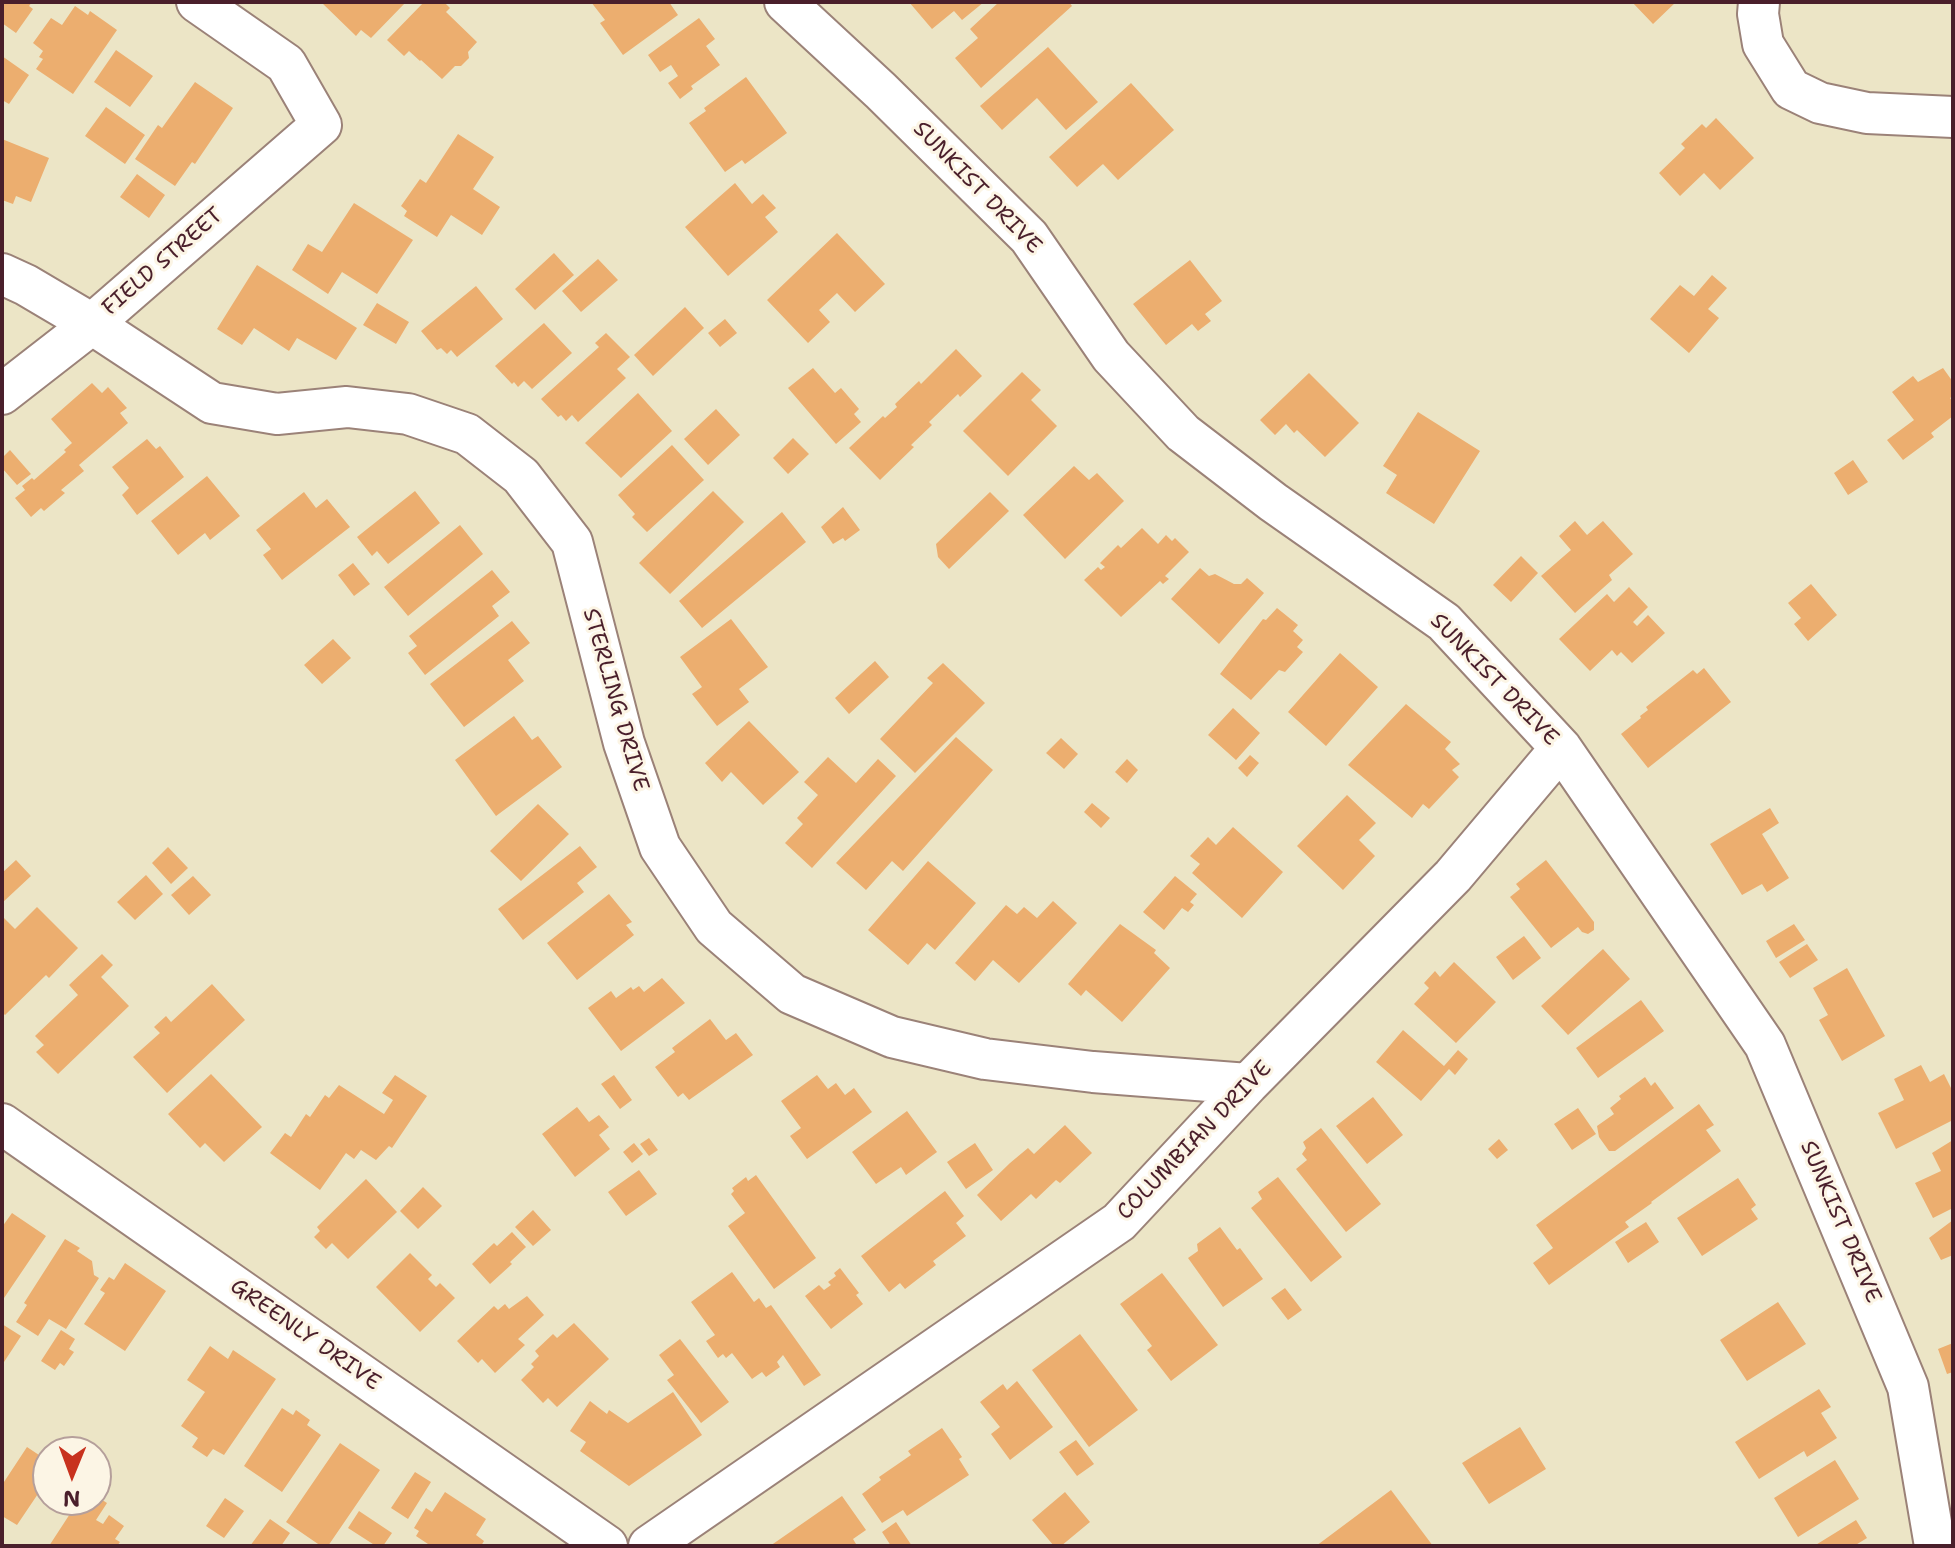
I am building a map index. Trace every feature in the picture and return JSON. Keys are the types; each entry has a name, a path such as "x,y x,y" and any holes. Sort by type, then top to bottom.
{"street":[{"name":"FIELD STREET","path":"2,394 92,324 321,125 286,64 197,2"},
{"name":"SUNKIST DRIVE","path":"785,2 881,91 1029,237 1111,356 1183,433 1273,502 1444,622 1561,748 1765,1045 1908,1387 1935,1546"},
{"path":"1759,2 1763,44 1791,89 1820,103 1867,113 1953,117"},
{"name":"STERLING DRIVE","path":"2,274 92,324 212,403 277,414 347,407 408,414 467,434 521,476 572,542 624,743 660,847 714,927 792,994 892,1037 985,1059 1093,1072 1248,1084"},
{"name":"COLUMBIAN DRIVE","path":"649,1546 1119,1222 1248,1084 1453,876 1561,748"},
{"name":"GREENLY DRIVE","path":"2,1124 607,1546"}],"building":[{"path":"2,2 32,2 29,6 33,9 16,33 2,23"},
{"path":"321,2 406,2 371,38 361,30 356,36"},
{"path":"424,2 444,2 450,8 446,12 477,42 468,52 469,58 442,79 409,51 404,56 387,40"},
{"path":"591,2 669,2 678,15 623,55 600,23 605,20"},
{"path":"909,2 984,2 962,20 954,11 932,29"},
{"path":"999,2 1069,2 1072,6 981,88 955,58 978,38 970,29"},
{"path":"1632,2 1676,2 1653,24"},
{"path":"75,6 88,15 90,11 117,30 73,94 36,69 43,59 39,57 43,51 33,43 51,18 62,25"},
{"path":"699,18 715,39 706,46 720,65 691,86 693,89 680,99 668,83 678,76 671,65 660,72 648,55"},
{"path":"1048,47 1098,102 1066,130 1037,98 1002,130 980,106"},
{"path":"116,50 153,76 130,107 94,82"},
{"path":"2,56 29,75 9,104 2,100"},
{"path":"746,77 787,133 745,164 742,160 725,172 689,123"},
{"path":"195,82 233,108 195,164 192,162 175,186 135,159 158,125 162,128"},
{"path":"1131,83 1174,130 1118,180 1103,164 1077,187 1049,157"},
{"path":"106,107 145,135 125,164 85,136"},
{"path":"1716,118 1754,158 1720,190 1704,173 1680,196 1659,173 1685,148 1681,144 1702,124 1706,128"},
{"path":"458,134 494,157 473,189 500,207 482,235 451,215 437,237 404,216 407,211 401,206 420,179 426,183"},
{"path":"2,139 49,158 31,202 16,196 13,204 2,200"},
{"path":"137,174 165,195 149,218 120,197"},
{"path":"735,183 752,204 763,194 776,208 765,217 778,232 728,276 685,227"},
{"path":"354,203 413,240 377,294 342,272 328,294 292,270 308,244 322,252"},
{"path":"837,233 885,284 855,312 837,293 819,310 830,322 808,343 767,300"},
{"path":"554,253 574,275 535,310 515,289"},
{"path":"598,259 618,280 581,312 562,291"},
{"path":"1190,260 1222,301 1205,314 1211,321 1198,331 1192,324 1166,345 1133,304"},
{"path":"257,265 357,328 336,360 297,338 289,351 254,328 242,345 217,329"},
{"path":"1712,275 1727,288 1708,309 1719,318 1689,353 1650,319 1680,285 1694,296"},
{"path":"476,286 503,319 457,357 451,350 447,354 441,348 437,350 421,331"},
{"path":"377,303 409,322 396,344 363,325"},
{"path":"685,307 704,328 653,376 634,355"},
{"path":"725,319 737,333 720,347 708,333"},
{"path":"544,323 572,353 532,389 524,381 518,387 495,366"},
{"path":"606,333 630,357 617,369 626,378 578,422 572,415 566,421 561,415 558,417 541,399 599,347 595,343"},
{"path":"956,349 982,376 929,422 932,425 911,445 914,447 880,480 849,448 897,407 895,404 919,381 921,384"},
{"path":"813,368 835,393 841,388 859,409 854,414 861,422 836,444 788,388"},
{"path":"1943,368 1953,382 1953,396 1950,398 1953,416 1931,433 1934,437 1903,460 1887,440 1914,420 1892,392 1913,376 1918,382"},
{"path":"1022,372 1041,390 1031,400 1057,426 1008,476 963,431"},
{"path":"1309,373 1359,423 1325,457 1297,430 1294,433 1286,424 1275,435 1260,420"},
{"path":"92,383 102,393 108,387 127,408 120,413 128,423 79,465 84,471 61,490 65,493 44,511 41,508 31,517 15,498 25,490 22,486 32,478 34,480 66,452 64,450 72,443 51,419"},
{"path":"638,393 672,431 621,478 585,443"},
{"path":"716,409 740,435 708,465 684,439"},
{"path":"1418,412 1480,451 1434,524 1386,493 1397,475 1383,466"},
{"path":"793,438 809,454 788,474 773,458"},
{"path":"147,439 156,449 160,446 184,477 137,515 122,495 129,488 112,467"},
{"path":"672,445 704,480 647,532 632,517 635,514 618,495"},
{"path":"10,450 31,474 17,485 2,468 2,458"},
{"path":"1853,460 1868,482 1848,495 1834,473"},
{"path":"1074,466 1089,480 1097,473 1124,501 1065,559 1023,515"},
{"path":"207,476 240,516 210,540 205,533 178,555 151,521"},
{"path":"415,491 440,523 388,564 377,551 372,556 357,537"},
{"path":"713,491 744,522 670,594 639,563"},
{"path":"304,492 316,508 327,499 350,527 282,580 263,555 271,549 256,530"},
{"path":"990,492 1009,511 949,569 938,557 936,544"},
{"path":"843,507 860,530 845,541 843,538 833,544 821,527"},
{"path":"782,512 806,542 702,628 679,601"},
{"path":"1575,521 1587,535 1603,521 1633,554 1609,575 1612,580 1575,613 1541,576 1571,550 1559,536"},
{"path":"460,525 483,554 408,616 384,587"},
{"path":"1142,528 1158,544 1166,535 1172,541 1175,538 1189,552 1165,576 1169,579 1163,584 1160,581 1121,617 1084,580 1098,567 1101,570 1105,567 1100,563"},
{"path":"1521,556 1538,573 1511,602 1493,585"},
{"path":"353,563 370,584 354,596 338,575"},
{"path":"1200,568 1209,576 1215,574 1234,584 1241,584 1247,578 1264,593 1219,644 1171,599"},
{"path":"492,570 510,592 492,606 499,616 425,675 408,653 417,646 409,636"},
{"path":"1811,584 1837,615 1808,641 1794,624 1801,618 1788,603"},
{"path":"1629,587 1648,607 1633,622 1637,626 1648,615 1665,633 1632,663 1621,652 1617,656 1612,650 1590,671 1559,639 1607,594 1614,602"},
{"path":"1277,608 1298,625 1293,631 1303,640 1297,647 1303,652 1285,672 1279,670 1251,700 1220,674 1263,619 1266,620"},
{"path":"731,619 768,667 739,689 749,702 717,726 692,694 702,687 680,657"},
{"path":"512,621 530,643 508,660 524,681 464,727 430,684"},
{"path":"333,639 351,658 322,684 304,665"},
{"path":"1340,653 1378,687 1326,746 1288,712"},
{"path":"875,661 889,677 849,714 835,698"},
{"path":"943,663 985,703 915,773 880,739 933,683 927,678"},
{"path":"1704,668 1731,702 1648,768 1621,734 1641,718 1648,710 1646,707 1693,670 1697,674"},
{"path":"1406,704 1451,742 1445,749 1460,764 1452,770 1459,777 1429,809 1423,804 1412,818 1348,765"},
{"path":"1233,708 1260,733 1236,760 1208,735"},
{"path":"514,716 532,740 538,736 562,767 496,816 455,760"},
{"path":"749,721 799,772 763,805 731,772 722,782 705,763"},
{"path":"956,737 993,770 903,871 892,861 866,890 836,863"},
{"path":"1061,738 1078,754 1064,769 1046,753"},
{"path":"1250,755 1259,763 1247,777 1238,768"},
{"path":"828,757 856,783 878,759 896,776 812,868 785,843 803,824 797,818 818,795 804,782"},
{"path":"1127,759 1138,770 1127,783 1115,772"},
{"path":"1347,795 1376,823 1359,840 1375,856 1343,890 1297,846"},
{"path":"1092,803 1110,818 1101,828 1084,812"},
{"path":"538,804 569,834 521,881 490,851"},
{"path":"1770,808 1779,823 1762,834 1789,878 1767,892 1762,884 1742,895 1710,844"},
{"path":"1233,827 1283,872 1242,918 1192,873 1200,864 1190,856 1208,837 1216,845"},
{"path":"580,846 597,867 577,883 584,892 523,940 498,909"},
{"path":"168,847 188,868 171,884 152,863"},
{"path":"16,860 31,876 2,903 2,873"},
{"path":"1546,860 1594,922 1594,930 1588,934 1578,927 1551,948 1510,897 1520,889 1516,884"},
{"path":"928,861 976,903 935,950 927,943 908,965 868,930"},
{"path":"146,875 163,894 135,920 117,902"},
{"path":"193,876 211,895 189,915 171,895"},
{"path":"1175,876 1197,894 1190,902 1194,905 1188,912 1182,908 1164,930 1143,912"},
{"path":"609,894 632,922 626,925 634,935 577,980 547,943"},
{"path":"1053,901 1077,923 1019,983 993,960 975,981 955,963 1006,905 1017,914 1024,907 1037,918"},
{"path":"37,907 78,948 49,978 46,975 5,1015 2,1012 2,920 4,918 15,929"},
{"path":"1120,924 1156,950 1154,953 1170,968 1122,1022 1086,990 1081,996 1068,984"},
{"path":"1794,924 1805,940 1776,958 1766,941"},
{"path":"1524,936 1541,958 1513,980 1496,957"},
{"path":"1807,944 1818,960 1790,978 1779,962"},
{"path":"1603,949 1630,979 1568,1035 1541,1006"},
{"path":"102,954 113,965 101,977 129,1006 58,1074 36,1052 44,1045 35,1036 78,995 69,985"},
{"path":"1454,962 1496,1002 1456,1043 1414,1004 1429,988 1424,983 1435,971 1440,977"},
{"path":"1847,968 1885,1036 1842,1061 1819,1020 1828,1015 1813,988"},
{"path":"662,978 685,1003 621,1051 588,1008 611,991 616,998 631,987 633,990 639,986 644,992"},
{"path":"212,984 245,1020 167,1093 133,1057 160,1033 154,1027 166,1016 171,1022"},
{"path":"1641,1000 1664,1031 1598,1078 1576,1048"},
{"path":"710,1019 726,1040 736,1033 753,1055 689,1100 683,1093 678,1097 655,1067 675,1052 672,1048"},
{"path":"1403,1030 1444,1066 1458,1050 1468,1059 1455,1075 1449,1069 1421,1101 1376,1062"},
{"path":"1921,1065 1930,1082 1944,1074 1953,1092 1953,1120 1896,1149 1878,1113 1904,1100 1894,1079"},
{"path":"211,1074 262,1127 224,1162 205,1143 200,1148 168,1114"},
{"path":"395,1075 427,1096 392,1148 389,1146 376,1160 361,1150 354,1159 346,1153 320,1190 270,1153 285,1133 291,1137 306,1114 310,1117 325,1095 329,1098 339,1085 384,1114 393,1100 382,1093"},
{"path":"614,1075 632,1100 620,1109 601,1084"},
{"path":"817,1075 828,1089 836,1083 845,1095 854,1088 872,1112 807,1159 790,1136 801,1128 781,1101"},
{"path":"1645,1077 1651,1086 1655,1082 1674,1108 1615,1151 1609,1151 1599,1137 1597,1126 1614,1114 1610,1108 1621,1099 1619,1096"},
{"path":"1373,1097 1403,1135 1367,1164 1336,1126"},
{"path":"1699,1104 1714,1125 1706,1130 1721,1151 1625,1222 1629,1227 1549,1285 1533,1263 1553,1248 1536,1225"},
{"path":"577,1107 589,1122 599,1115 609,1127 599,1135 610,1149 575,1177 542,1134"},
{"path":"1578,1108 1596,1134 1572,1150 1554,1124"},
{"path":"907,1111 937,1152 906,1175 901,1167 876,1184 852,1152"},
{"path":"1065,1125 1092,1153 1060,1183 1056,1180 1036,1199 1031,1194 1001,1221 977,1195 1028,1148 1034,1154"},
{"path":"1321,1128 1381,1204 1346,1232 1296,1169 1307,1160 1302,1154 1306,1148 1303,1142"},
{"path":"649,1138 658,1150 649,1156 640,1144"},
{"path":"1499,1139 1508,1150 1497,1159 1488,1149"},
{"path":"1953,1140 1953,1208 1933,1218 1915,1183 1941,1171 1932,1153"},
{"path":"634,1143 643,1154 632,1163 623,1152"},
{"path":"975,1143 993,1170 966,1189 947,1162"},
{"path":"639,1170 657,1194 626,1216 608,1192"},
{"path":"756,1175 816,1258 774,1289 728,1226 745,1213 731,1194 734,1191 732,1188 746,1177 748,1181"},
{"path":"1278,1177 1342,1257 1311,1282 1251,1208 1262,1199 1258,1192"},
{"path":"1738,1178 1756,1205 1751,1209 1758,1219 1702,1256 1677,1218"},
{"path":"366,1179 397,1212 348,1259 332,1243 326,1249 314,1237 320,1231 317,1227"},
{"path":"423,1187 442,1206 418,1229 400,1211"},
{"path":"945,1191 964,1216 956,1223 966,1236 933,1261 936,1265 905,1289 900,1283 889,1292 861,1256"},
{"path":"533,1210 551,1230 533,1246 515,1227"},
{"path":"12,1213 46,1236 2,1301 2,1227"},
{"path":"1953,1220 1953,1255 1941,1260 1929,1238"},
{"path":"1646,1222 1659,1242 1628,1263 1615,1242"},
{"path":"1220,1227 1263,1279 1223,1307 1188,1258 1198,1251 1197,1244"},
{"path":"512,1232 526,1247 490,1284 472,1264 494,1243 497,1246"},
{"path":"65,1239 80,1248 77,1251 92,1261 94,1275 99,1278 66,1329 49,1319 38,1336 16,1322 27,1305 24,1303"},
{"path":"410,1253 432,1275 428,1279 436,1287 440,1283 455,1298 420,1332 376,1287"},
{"path":"125,1263 166,1291 125,1351 84,1324 105,1293 100,1290 109,1277 114,1280"},
{"path":"840,1268 859,1293 856,1295 863,1304 831,1329 805,1296 819,1285 824,1290 831,1285 828,1282"},
{"path":"732,1272 754,1302 759,1298 766,1308 771,1305 821,1375 804,1386 783,1355 777,1362 780,1367 766,1377 762,1372 752,1379 732,1353 726,1358 723,1354 718,1358 706,1341 715,1335 691,1302"},
{"path":"1162,1273 1218,1345 1171,1381 1147,1350 1152,1346 1120,1304"},
{"path":"1285,1288 1302,1310 1288,1320 1271,1298"},
{"path":"527,1296 544,1315 518,1339 525,1345 495,1373 482,1359 478,1363 457,1341 494,1306 498,1310 505,1304 509,1309"},
{"path":"1778,1302 1806,1344 1747,1381 1720,1340"},
{"path":"574,1323 609,1359 557,1407 548,1398 543,1403 521,1380 534,1367 531,1364 539,1356 535,1351 553,1334 557,1338"},
{"path":"2,1324 21,1336 4,1362 2,1360"},
{"path":"61,1330 75,1339 69,1349 74,1352 64,1366 60,1363 55,1370 41,1361"},
{"path":"1080,1334 1138,1410 1089,1447 1032,1370"},
{"path":"680,1339 729,1402 701,1423 667,1380 674,1375 659,1355"},
{"path":"1953,1343 1953,1372 1947,1374 1938,1349"},
{"path":"210,1346 228,1359 233,1350 276,1379 224,1455 213,1449 207,1457 192,1447 198,1438 181,1426 205,1392 187,1380"},
{"path":"1017,1381 1053,1427 1010,1460 991,1434 1000,1427 980,1402 1003,1384 1007,1390"},
{"path":"1819,1389 1831,1407 1821,1413 1837,1438 1807,1457 1804,1451 1759,1479 1735,1442"},
{"path":"673,1392 702,1435 629,1486 580,1451 586,1442 570,1431 590,1401 607,1414 609,1410 628,1423"},
{"path":"282,1408 293,1415 296,1410 310,1420 307,1425 321,1435 282,1492 244,1466"},
{"path":"1520,1427 1546,1469 1489,1504 1462,1463"},
{"path":"942,1428 962,1457 959,1459 969,1475 907,1516 903,1510 882,1523 862,1494 881,1480 879,1477 911,1455 908,1451"},
{"path":"1076,1440 1094,1464 1077,1476 1059,1452"},
{"path":"340,1443 380,1470 328,1546 321,1546 286,1522"},
{"path":"27,1447 32,1450 32,1503 17,1525 2,1516 2,1485"},
{"path":"1835,1460 1859,1499 1798,1537 1774,1498"},
{"path":"415,1472 431,1482 408,1519 391,1508"},
{"path":"1391,1490 1433,1546 1316,1546"},
{"path":"445,1492 486,1519 476,1535 484,1541 481,1546 431,1546 416,1536 419,1531 414,1528 426,1508 432,1512"},
{"path":"1065,1492 1090,1522 1061,1546 1054,1546 1032,1520"},
{"path":"842,1496 866,1530 853,1539 854,1546 770,1546"},
{"path":"225,1498 244,1511 224,1538 206,1526"},
{"path":"359,1511 392,1533 383,1546 376,1546 348,1528"},
{"path":"69,1516 99,1516 96,1520 103,1524 110,1516 124,1526 115,1539 120,1542 117,1546 49,1546"},
{"path":"270,1519 290,1533 281,1546 250,1546"},
{"path":"1856,1520 1867,1538 1854,1546 1814,1546"},
{"path":"896,1522 912,1546 891,1546 882,1532"}]}
